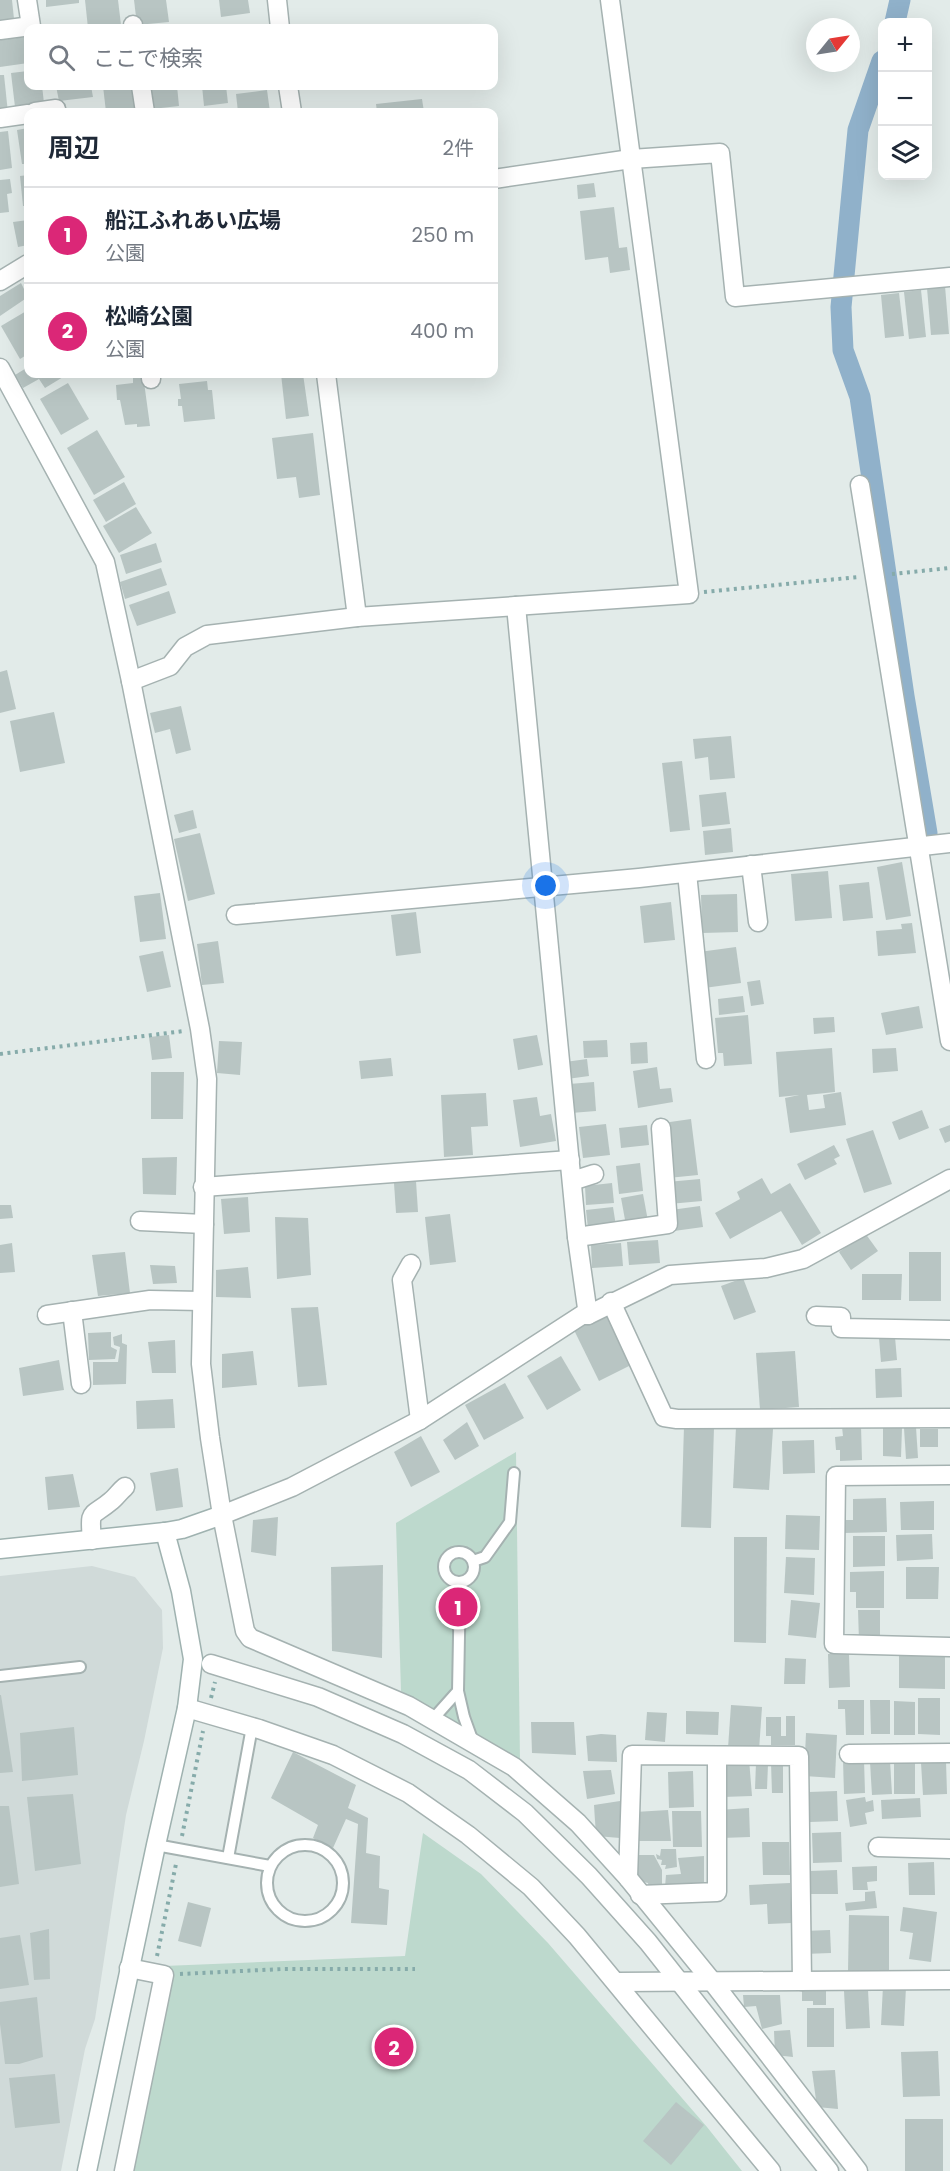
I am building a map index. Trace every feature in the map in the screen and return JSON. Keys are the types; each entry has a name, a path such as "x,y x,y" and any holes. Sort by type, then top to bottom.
{"street":[{"path":"27,0 30,24"},
{"path":"277,0 280,24"},
{"path":"131,681 170,666 185,647 207,635 357,617 689,594 610,0"},
{"path":"0,30 24,27"},
{"path":"142,90 144,108"},
{"path":"289,90 291,108"},
{"path":"0,118 24,115"},
{"path":"498,178 631,159 720,153 735,297 950,277"},
{"path":"0,281 24,266"},
{"path":"0,368 105,562 200,1029 207,1079 201,1364 222,1515 245,1631 250,1638 409,1706 473,1742 514,1767 578,1823 628,1878 711,1980 858,2171"},
{"path":"327,378 357,617"},
{"path":"860,485 950,1041"},
{"path":"516,606 577,1237 588,1315"},
{"path":"236,915 687,873 950,843"},
{"path":"751,865 758,922"},
{"path":"687,873 706,1059"},
{"path":"577,1237 668,1224 661,1128"},
{"path":"203,1188 570,1160"},
{"path":"572,1181 594,1174"},
{"path":"0,1549 165,1532 222,1515 292,1487 420,1420 582,1315 588,1315 670,1275 766,1269 803,1259 950,1179"},
{"path":"140,1221 204,1224"},
{"path":"411,1264 402,1280 420,1420"},
{"path":"47,1315 150,1300 202,1301"},
{"path":"611,1302 664,1417 677,1419 950,1418"},
{"path":"72,1311 81,1384"},
{"path":"816,1316 841,1317 842,1329 950,1330"},
{"path":"950,1475 836,1476 834,1644 950,1647"},
{"path":"92,1540 90,1520 93,1513 110,1502 125,1487"},
{"path":"87,2171 129,1968 187,1708 193,1659 181,1591 165,1532"},
{"path":"215,1665 318,1697 403,1734 469,1770 525,1813 589,1876 648,1942 829,2171"},
{"path":"187,1708 252,1727 342,1760 408,1793 468,1835 531,1887 578,1935 771,2171"},
{"path":"849,1754 950,1753"},
{"path":"628,1878 632,1755 799,1756 802,1981"},
{"path":"640,1895 717,1892 717,1757"},
{"path":"878,1847 950,1849"},
{"path":"124,2171 159,1974 129,1968"},
{"path":"618,1982 950,1980"}],"lane":[{"path":"473,1561 485,1557 510,1522 514,1473"},
{"path":"459,1552 465,1553 473,1561 474,1567 470,1578 460,1582 449,1578 444,1567 448,1557 459,1552"},
{"path":"460,1582 458,1691 473,1742"},
{"path":"0,1676 80,1667"},
{"path":"433,1719 458,1691"},
{"path":"228,1858 252,1727"},
{"path":"156,1845 270,1866"},
{"path":"310,1845 325,1850 336,1861 342,1874 343,1889 338,1904 327,1915 314,1921 299,1922 285,1917 274,1906 267,1892 266,1877 270,1866 282,1852 296,1846 310,1845"}],"path":[{"path":"689,594 950,568"},
{"path":"0,1054 200,1029"},
{"path":"215,1665 179,1849 159,1974 283,1969 415,1969"}],"shaded area":[{"path":"92,1566 135,1577 162,1610 163,1648 126,1815 95,2019 85,2049 61,2171 0,2171 0,1576"}],"green space":[{"path":"516,1452 520,1761 401,1691 396,1523"},
{"path":"423,1833 481,1874 548,1943 707,2127 742,2171 131,2171 164,1966 405,1956"}],"building":[{"path":"0,0 12,0 14,19 0,21"},
{"path":"46,0 79,0 79,3 46,7"},
{"path":"85,0 118,0 121,24 88,24"},
{"path":"134,0 166,0 169,22 137,24"},
{"path":"219,0 248,0 250,13 221,17"},
{"path":"24,37 24,64 0,67 0,40"},
{"path":"24,71 24,90 42,90 44,103 15,107 11,73"},
{"path":"0,75 4,75 8,113 0,114"},
{"path":"57,90 92,90 93,97 59,101"},
{"path":"103,90 133,90 135,108 106,108"},
{"path":"150,90 177,90 179,106 152,108"},
{"path":"202,90 226,90 228,103 204,106"},
{"path":"267,90 269,108 238,108 236,94"},
{"path":"422,99 423,108 376,108 376,104"},
{"path":"24,129 24,164 22,164 17,130"},
{"path":"8,131 12,168 0,170 0,132"},
{"path":"20,176 24,176 24,206 23,206"},
{"path":"10,179 12,193 7,194 9,212 0,213 0,180"},
{"path":"594,183 596,197 578,199 577,185"},
{"path":"614,207 619,248 627,247 630,270 610,273 608,257 585,260 580,211"},
{"path":"24,221 24,246 18,247 13,222"},
{"path":"21,283 24,289 24,300 0,316 0,296"},
{"path":"945,286 949,334 931,335 927,288"},
{"path":"921,290 926,337 909,339 904,292"},
{"path":"899,293 904,336 885,338 881,295"},
{"path":"24,312 24,356 20,359 1,326"},
{"path":"24,369 24,378 61,378 45,388 39,379 23,388 15,375"},
{"path":"133,378 142,378 144,382 150,426 125,425 120,400 117,400 116,385 133,383"},
{"path":"281,378 304,378 309,416 286,419"},
{"path":"207,381 208,390 212,390 215,419 184,422 182,406 178,406 178,399 181,399 179,384"},
{"path":"68,383 89,419 61,435 40,399"},
{"path":"97,430 125,477 94,495 67,448"},
{"path":"313,433 320,495 299,498 296,477 277,479 272,438"},
{"path":"124,482 136,504 106,522 93,500"},
{"path":"136,507 152,533 119,553 103,526"},
{"path":"156,543 162,562 126,574 120,555"},
{"path":"161,568 167,585 125,599 120,582"},
{"path":"169,591 176,613 137,626 129,605"},
{"path":"7,670 16,709 0,713 0,672"},
{"path":"181,706 191,750 176,754 170,729 155,733 150,713"},
{"path":"54,712 65,763 20,772 10,721"},
{"path":"731,736 735,778 710,780 708,757 695,759 693,739"},
{"path":"682,761 690,830 670,832 662,763"},
{"path":"726,792 730,824 702,827 699,795"},
{"path":"193,810 197,828 179,833 174,815"},
{"path":"731,828 733,852 705,855 703,831"},
{"path":"200,833 215,894 188,901 174,839"},
{"path":"902,862 911,916 886,920 877,867"},
{"path":"828,871 832,918 795,921 791,874"},
{"path":"869,882 873,918 843,921 839,885"},
{"path":"160,893 166,939 140,942 134,896"},
{"path":"737,894 738,932 702,933 701,895"},
{"path":"671,902 675,940 644,943 640,906"},
{"path":"416,912 421,953 396,956 391,915"},
{"path":"912,923 916,953 878,956 876,931 902,929 901,924"},
{"path":"218,941 224,983 202,985 197,944"},
{"path":"736,947 741,983 704,988 699,952"},
{"path":"163,951 171,987 147,992 139,956"},
{"path":"760,980 764,1004 751,1006 747,982"},
{"path":"743,996 745,1012 719,1015 718,999"},
{"path":"919,1006 923,1028 886,1035 881,1013"},
{"path":"748,1015 752,1064 724,1066 723,1053 718,1053 715,1018"},
{"path":"834,1017 835,1032 814,1034 813,1018"},
{"path":"169,1035 172,1058 152,1060 149,1037"},
{"path":"537,1035 543,1065 518,1070 513,1039"},
{"path":"607,1040 608,1057 584,1058 583,1041"},
{"path":"219,1041 242,1042 240,1075 217,1073"},
{"path":"647,1042 648,1063 631,1064 630,1043"},
{"path":"832,1048 835,1092 807,1095 809,1110 825,1108 823,1095 841,1092 846,1125 790,1133 785,1098 799,1095 779,1097 776,1052"},
{"path":"896,1048 898,1071 873,1073 872,1049"},
{"path":"391,1058 393,1076 361,1079 359,1061"},
{"path":"587,1059 589,1076 567,1079 565,1062"},
{"path":"657,1067 660,1089 671,1088 673,1102 638,1108 633,1071"},
{"path":"151,1072 184,1072 183,1119 151,1119"},
{"path":"594,1082 596,1111 571,1113 569,1084"},
{"path":"486,1093 488,1126 471,1127 473,1155 444,1157 441,1095"},
{"path":"537,1097 540,1116 551,1114 556,1141 520,1147 513,1100"},
{"path":"922,1110 929,1128 899,1140 892,1122"},
{"path":"691,1119 698,1175 668,1178 666,1152 673,1152 670,1122"},
{"path":"606,1124 610,1155 583,1158 579,1127"},
{"path":"647,1125 649,1145 621,1148 619,1128"},
{"path":"950,1125 950,1141 945,1143 939,1129"},
{"path":"873,1130 892,1184 864,1193 846,1139"},
{"path":"834,1145 840,1156 834,1159 837,1164 805,1180 797,1164"},
{"path":"177,1157 176,1195 143,1194 142,1158"},
{"path":"640,1163 643,1191 619,1194 616,1166"},
{"path":"762,1178 771,1194 790,1183 821,1233 802,1245 781,1211 730,1239 715,1213 740,1199 737,1192"},
{"path":"700,1179 702,1201 669,1204 667,1182"},
{"path":"416,1181 418,1212 396,1213 394,1183"},
{"path":"612,1183 614,1203 586,1205 585,1186"},
{"path":"643,1194 648,1221 626,1225 621,1198"},
{"path":"248,1197 250,1232 224,1234 221,1199"},
{"path":"0,1205 11,1205 13,1218 0,1219"},
{"path":"700,1206 703,1227 674,1231 671,1210"},
{"path":"613,1207 616,1226 588,1229 586,1210"},
{"path":"450,1214 456,1262 430,1265 425,1217"},
{"path":"275,1217 308,1218 311,1275 277,1279"},
{"path":"865,1233 878,1251 851,1270 839,1252"},
{"path":"658,1240 660,1263 629,1265 627,1242"},
{"path":"12,1243 15,1272 0,1273 0,1245"},
{"path":"621,1243 623,1266 592,1268 591,1245"},
{"path":"125,1252 130,1293 98,1296 92,1255"},
{"path":"909,1252 941,1252 941,1301 909,1301"},
{"path":"150,1265 175,1266 177,1283 153,1284"},
{"path":"248,1267 251,1298 216,1297 216,1270"},
{"path":"862,1274 902,1274 901,1300 862,1300"},
{"path":"743,1278 756,1312 734,1320 721,1286"},
{"path":"318,1307 327,1385 298,1387 291,1308"},
{"path":"608,1313 633,1364 599,1381 574,1330"},
{"path":"111,1332 111,1347 117,1350 115,1359 89,1360 88,1333"},
{"path":"122,1334 122,1343 127,1345 126,1384 93,1385 93,1362 118,1362 120,1347 114,1345 113,1337"},
{"path":"895,1337 897,1360 881,1362 879,1338"},
{"path":"175,1340 176,1373 152,1373 148,1342"},
{"path":"253,1351 257,1385 222,1388 222,1354"},
{"path":"795,1351 799,1407 760,1410 756,1353"},
{"path":"561,1356 581,1390 547,1410 527,1376"},
{"path":"59,1360 64,1390 23,1396 19,1368"},
{"path":"901,1368 902,1397 876,1398 875,1369"},
{"path":"505,1383 524,1418 484,1440 465,1405"},
{"path":"173,1399 175,1428 137,1429 136,1401"},
{"path":"467,1422 479,1446 455,1460 443,1440"},
{"path":"684,1426 714,1427 711,1528 681,1527"},
{"path":"861,1426 862,1460 840,1461 840,1450 836,1450 835,1437 843,1436 842,1427"},
{"path":"736,1427 773,1429 769,1490 733,1488"},
{"path":"883,1427 902,1428 901,1457 883,1456"},
{"path":"916,1427 918,1458 906,1459 904,1428"},
{"path":"920,1429 938,1429 938,1447 920,1447"},
{"path":"421,1436 440,1472 411,1487 394,1452"},
{"path":"814,1440 815,1473 783,1474 782,1441"},
{"path":"178,1468 183,1507 156,1511 150,1473"},
{"path":"73,1474 80,1507 48,1510 45,1477"},
{"path":"886,1498 887,1532 843,1533 842,1520 853,1520 853,1499"},
{"path":"934,1501 934,1530 901,1530 900,1502"},
{"path":"786,1515 820,1516 819,1550 785,1549"},
{"path":"278,1517 276,1556 251,1552 253,1520"},
{"path":"932,1534 933,1559 897,1561 896,1535"},
{"path":"853,1536 885,1536 885,1566 853,1567"},
{"path":"734,1537 767,1537 766,1643 734,1642"},
{"path":"786,1557 815,1558 814,1595 784,1593"},
{"path":"383,1565 382,1658 332,1651 331,1567"},
{"path":"906,1567 939,1567 938,1599 906,1599"},
{"path":"884,1571 884,1608 856,1608 856,1592 850,1592 850,1572"},
{"path":"791,1600 820,1603 816,1638 788,1635"},
{"path":"858,1610 880,1610 880,1641 859,1641"},
{"path":"899,1650 945,1650 945,1689 899,1688"},
{"path":"828,1654 849,1654 850,1687 829,1688"},
{"path":"785,1658 806,1659 805,1684 784,1684"},
{"path":"1,1695 13,1772 0,1773"},
{"path":"918,1698 940,1698 940,1735 918,1734"},
{"path":"838,1700 864,1700 864,1735 846,1735 845,1709 838,1709"},
{"path":"870,1700 890,1700 890,1734 871,1734"},
{"path":"894,1701 915,1702 915,1735 894,1735"},
{"path":"731,1705 762,1707 759,1750 728,1748"},
{"path":"686,1711 719,1712 718,1735 686,1734"},
{"path":"647,1712 667,1713 665,1742 645,1740"},
{"path":"786,1716 795,1716 795,1745 771,1745 771,1736 766,1736 766,1717 781,1717 781,1736 786,1736"},
{"path":"531,1722 574,1722 576,1755 532,1753"},
{"path":"74,1727 78,1775 22,1781 20,1733"},
{"path":"806,1733 837,1735 835,1778 804,1776"},
{"path":"616,1735 617,1762 588,1761 586,1736"},
{"path":"293,1752 356,1785 348,1808 368,1818 366,1853 380,1856 379,1888 389,1890 387,1925 351,1923 358,1824 346,1819 333,1848 313,1838 318,1825 271,1798"},
{"path":"749,1759 752,1796 722,1797 719,1760"},
{"path":"843,1760 864,1760 865,1793 844,1794"},
{"path":"894,1760 915,1760 915,1794 894,1794"},
{"path":"890,1761 892,1794 872,1795 870,1762"},
{"path":"946,1762 947,1794 923,1795 921,1763"},
{"path":"756,1763 768,1764 767,1789 755,1789"},
{"path":"771,1763 783,1763 783,1793 772,1793"},
{"path":"611,1770 615,1794 587,1799 583,1771"},
{"path":"693,1771 694,1807 669,1808 668,1772"},
{"path":"837,1791 838,1821 810,1822 809,1792"},
{"path":"73,1794 81,1864 35,1871 27,1797"},
{"path":"865,1797 866,1802 873,1800 874,1811 865,1813 867,1824 850,1827 846,1800"},
{"path":"920,1798 921,1817 882,1819 881,1800"},
{"path":"620,1801 620,1838 596,1836 594,1805"},
{"path":"0,1806 9,1806 19,1884 0,1887"},
{"path":"749,1808 750,1837 721,1838 719,1810"},
{"path":"668,1810 671,1841 636,1841 635,1812"},
{"path":"672,1811 701,1811 702,1847 673,1847"},
{"path":"841,1832 842,1862 813,1863 812,1833"},
{"path":"762,1842 789,1842 790,1875 763,1875"},
{"path":"661,1849 676,1849 677,1867 665,1869 666,1865 661,1865 662,1860 657,1859 656,1854 660,1856"},
{"path":"634,1855 654,1855 662,1870 662,1887 649,1889 648,1883 635,1880"},
{"path":"704,1856 704,1891 665,1887 666,1875 681,1874 678,1858"},
{"path":"934,1862 935,1895 909,1895 908,1863"},
{"path":"877,1866 877,1881 867,1882 868,1890 853,1890 852,1867"},
{"path":"837,1870 838,1894 811,1894 810,1871"},
{"path":"790,1883 792,1923 768,1924 767,1904 750,1905 749,1885"},
{"path":"875,1891 877,1908 846,1911 845,1903 865,1901 865,1892"},
{"path":"188,1902 211,1908 201,1947 178,1941"},
{"path":"903,1907 937,1912 931,1962 909,1959 913,1933 900,1931"},
{"path":"849,1915 889,1916 889,1971 848,1971"},
{"path":"49,1929 50,1979 34,1980 30,1933"},
{"path":"830,1930 831,1953 804,1954 803,1931"},
{"path":"20,1935 29,1985 0,1989 0,1938"},
{"path":"802,1985 826,1986 826,2005 813,2005 813,2001 802,2001"},
{"path":"883,1986 906,1987 904,2026 881,2025"},
{"path":"868,1990 870,2028 846,2029 844,1991"},
{"path":"743,1995 780,1995 782,2024 762,2029 756,2006 744,2007"},
{"path":"37,1997 43,2057 19,2064 5,2064 0,2002"},
{"path":"807,2008 834,2008 834,2047 807,2047"},
{"path":"790,2030 793,2057 775,2055 774,2031"},
{"path":"938,2051 940,2096 903,2097 901,2052"},
{"path":"835,2070 838,2109 817,2107 812,2071"},
{"path":"55,2074 60,2123 15,2128 9,2078"},
{"path":"676,2102 704,2125 671,2165 643,2141"},
{"path":"905,2119 943,2119 943,2171 905,2171"}],"waterway":[{"path":"896,18 900,0"},
{"path":"878,72 858,130 841,307 843,350 860,397 904,696 927,833"}],"place":[{"name":"船江ふれあい広場","path":"458,1607"},
{"name":"松崎公園","path":"394,2047"}]}
